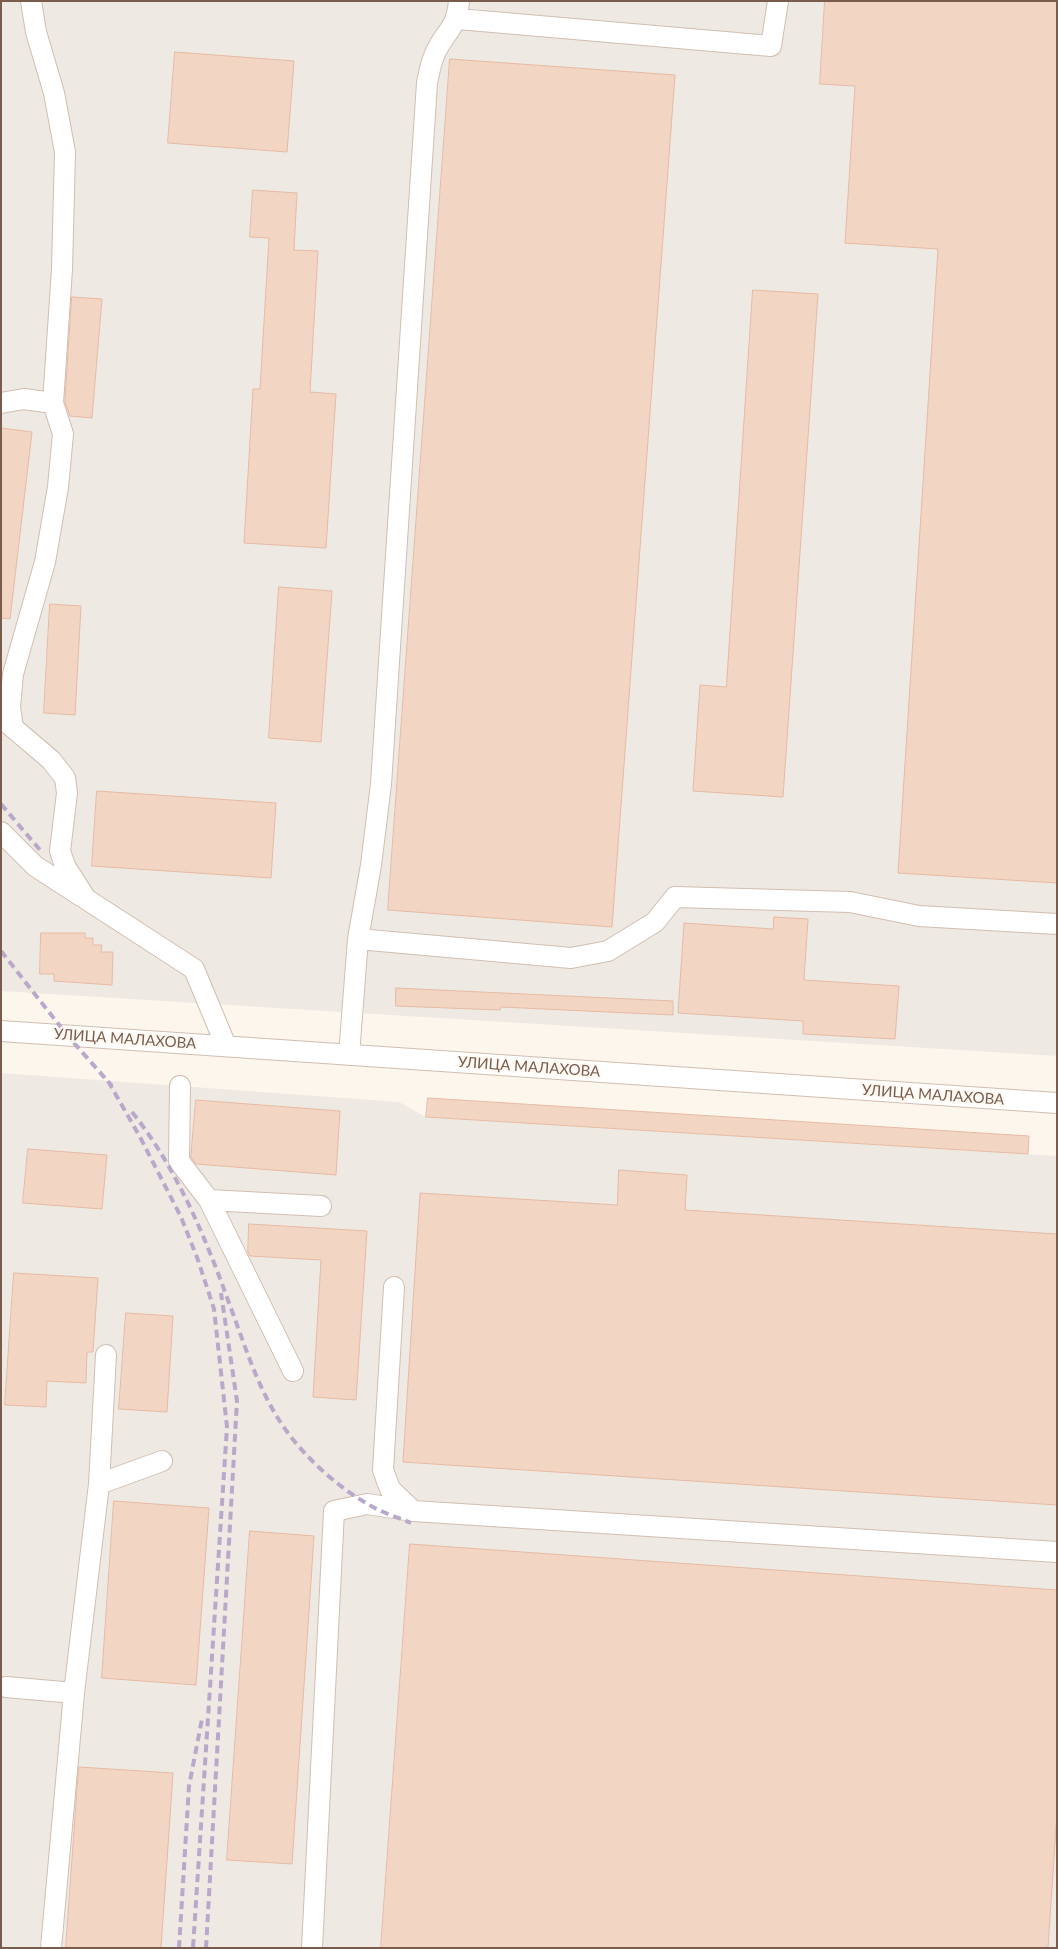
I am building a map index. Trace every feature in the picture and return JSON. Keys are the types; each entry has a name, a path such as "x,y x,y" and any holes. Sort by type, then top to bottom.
{"street":[{"path":"31,1 36,32 54,94 65,152 62,269 53,404 62,434 58,487 45,562 13,674 7,723 50,760 65,778 67,793 60,851 65,866 86,899"},
{"path":"349,1055 358,939 371,866 381,784 427,83 431,63 458,10 771,46 778,1"},
{"path":"1,403 24,399 53,404"},
{"path":"1,832 34,866 194,969 226,1046"},
{"path":"358,939 571,958 608,951 655,922 675,897 850,902 919,916 1057,924"},
{"name":"УЛИЦА МАЛАХОВА","path":"1,1031 1057,1103"},
{"path":"180,1086 179,1161 209,1200 293,1371"},
{"path":"209,1200 321,1206"},
{"path":"394,1287 383,1470 390,1489 413,1511"},
{"path":"50,1948 74,1693 99,1484 106,1355"},
{"path":"99,1484 162,1461"},
{"path":"312,1948 334,1511 367,1504 413,1511 1057,1552"},
{"path":"6,1687 74,1693"}],"shaded area":[{"path":"1,1 1057,1 1057,1056 1,991"},
{"path":"1,1073 399,1102 426,1117 1057,1156 1057,1948 1,1948"}],"building":[{"path":"825,1 1057,1 1057,883 898,873 938,249 845,243 855,86 820,84"},
{"path":"175,52 294,61 287,152 168,143"},
{"path":"450,59 675,75 612,927 388,910"},
{"path":"253,190 297,193 294,250 318,251 310,392 336,394 326,548 244,543 253,389 260,389 269,238 250,237"},
{"path":"753,290 818,294 783,797 693,791 700,685 726,687"},
{"path":"72,297 102,299 92,418 70,416 65,402"},
{"path":"1,428 32,432 10,619 1,618"},
{"path":"279,587 332,591 321,742 269,738"},
{"path":"50,604 81,606 75,715 44,713"},
{"path":"97,791 276,803 271,878 92,866"},
{"path":"774,917 808,919 804,980 899,986 895,1039 803,1034 803,1021 678,1013 684,923 773,929"},
{"path":"41,933 85,933 85,938 93,938 93,945 102,945 101,952 113,952 112,985 54,981 54,974 40,974"},
{"path":"396,988 673,1001 673,1015 501,1007 500,1010 396,1006"},
{"path":"428,1098 1029,1136 1028,1154 426,1117"},
{"path":"196,1100 340,1111 336,1175 196,1164 191,1157"},
{"path":"28,1149 107,1155 102,1209 23,1203"},
{"path":"619,1170 687,1175 685,1210 1057,1234 1057,1505 403,1462 420,1193 617,1205"},
{"path":"249,1224 367,1231 356,1400 313,1397 321,1260 250,1256 248,1252"},
{"path":"14,1273 98,1278 93,1352 87,1352 86,1383 47,1381 46,1407 5,1405"},
{"path":"126,1313 173,1316 167,1412 119,1409"},
{"path":"114,1501 209,1508 196,1685 102,1678"},
{"path":"250,1531 314,1536 292,1864 227,1860"},
{"path":"410,1544 1057,1590 1057,1812 1048,1948 381,1948"},
{"path":"79,1767 173,1773 161,1948 66,1948"}],"railway":[{"path":"1,804 40,850"},
{"path":"1,951 67,1035 112,1086"},
{"path":"108,1081 140,1137 181,1217 198,1260 214,1309 227,1427 193,1948"},
{"path":"132,1112 148,1133 188,1203 210,1253 261,1387 288,1433 314,1463 355,1496 383,1512 411,1523"},
{"path":"206,1948 237,1401 221,1293"},
{"path":"179,1948 189,1786 202,1719"}]}
